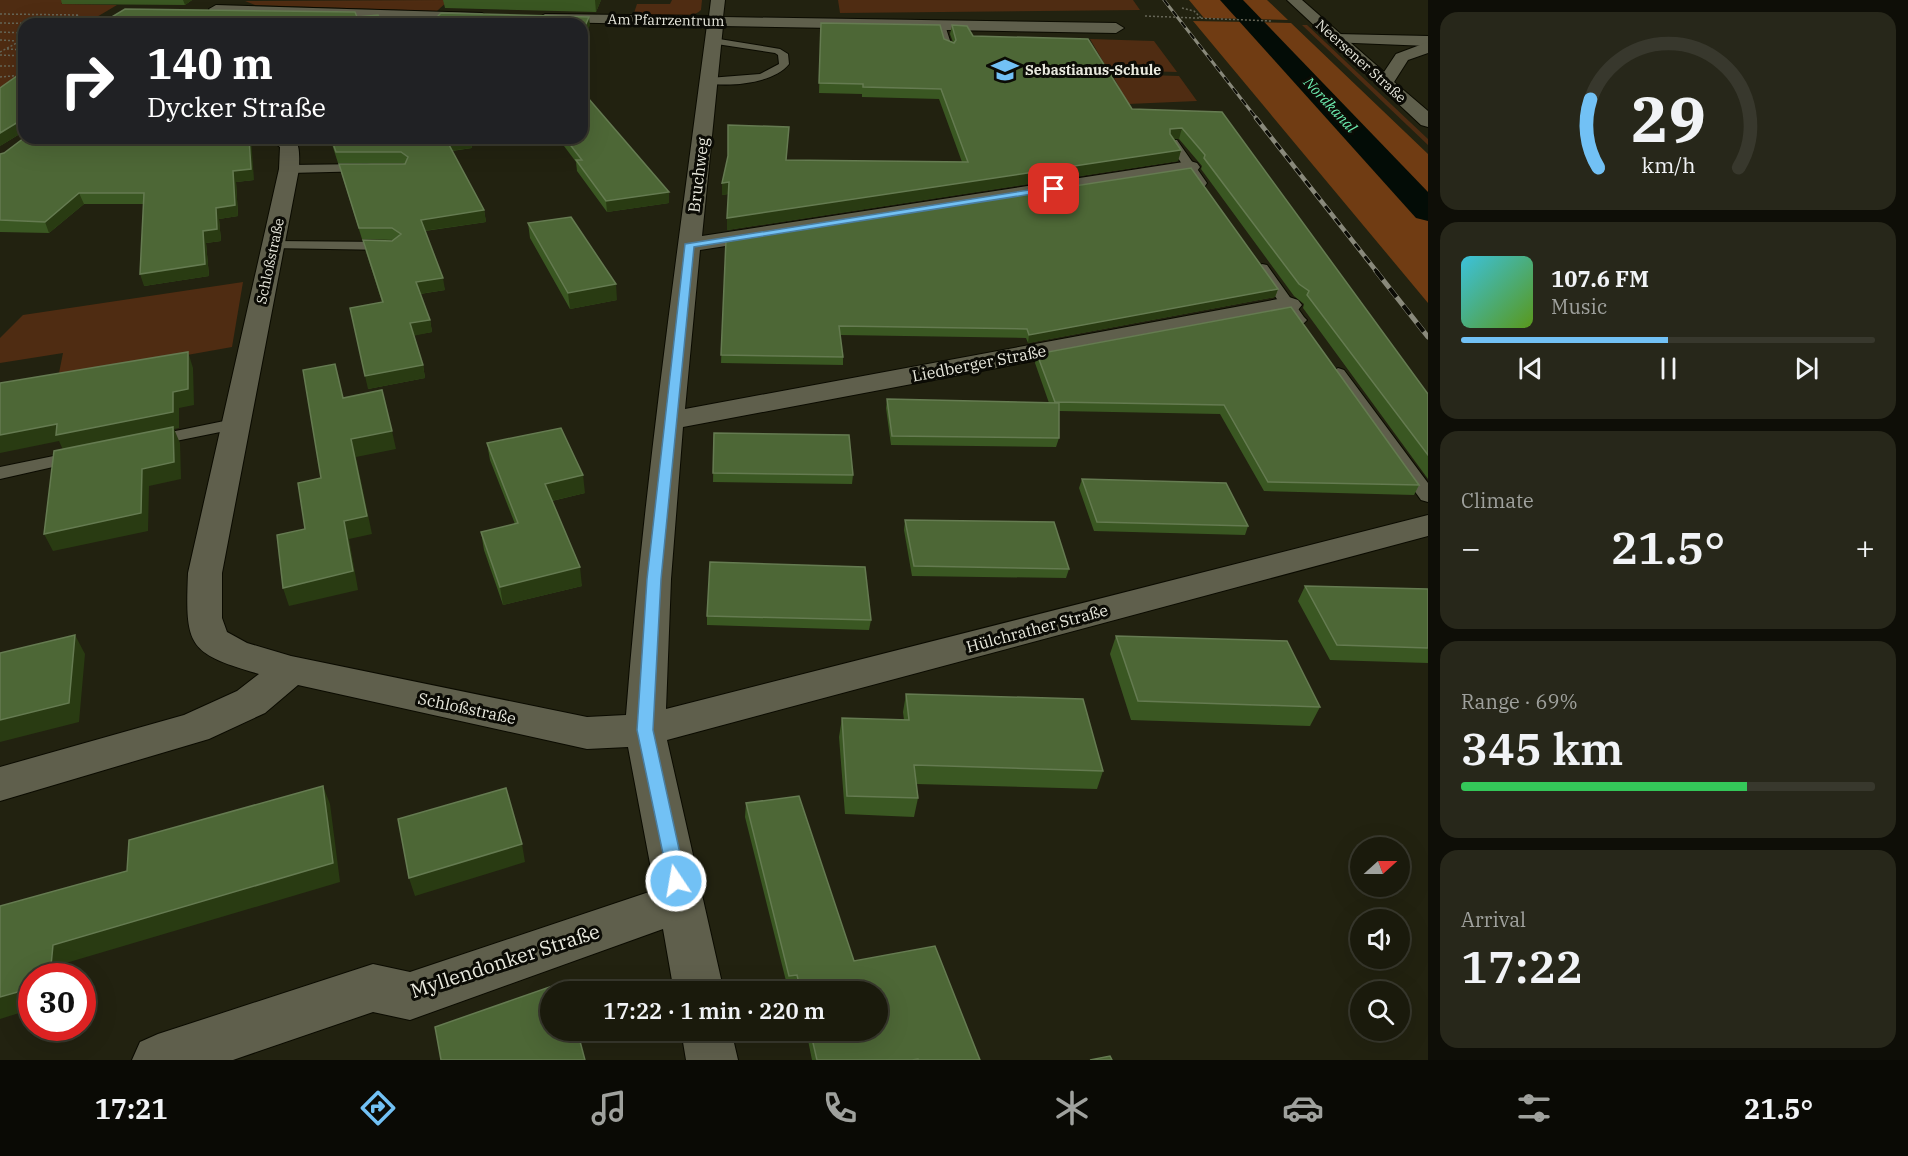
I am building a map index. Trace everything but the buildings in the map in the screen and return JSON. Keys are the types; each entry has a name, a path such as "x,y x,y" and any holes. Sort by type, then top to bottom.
{"street":[{"path":"203,18 229,0"},
{"name":"Neersener Straße","path":"1294,0 1428,121"},
{"path":"216,9 396,18"},
{"path":"480,18 502,17"},
{"name":"Am Pfarrzentrum","path":"588,21 1116,28"},
{"name":"Bruchweg","path":"697,981 645,730 654,579 669,421 715,21"},
{"path":"1336,39 1428,41"},
{"path":"1385,83 1402,57 1428,46"},
{"name":"Schloßstraße","path":"288,144 289,169 234,424 205,573 204,618 212,640 234,653 291,669 587,733 645,730"},
{"path":"690,244 1190,168"},
{"name":"Liedberger Straße","path":"669,421 1288,305"},
{"name":"Hülchrather Straße","path":"645,730 1428,525"},
{"path":"0,784 195,728 251,702 291,669"},
{"name":"Myllendonker Straße","path":"158,1060 373,988 410,996 681,902"},
{"path":"708,1041 712,1060"}],"lane":[{"path":"709,81 768,75 780,70 784,64 784,56 780,52 715,21"},
{"path":"941,25 950,48"},
{"path":"1173,142 1210,195"},
{"path":"289,169 381,168"},
{"path":"274,245 394,246"},
{"path":"1256,259 1310,334"},
{"path":"1330,362 1428,496"},
{"path":"129,446 234,424"},
{"path":"0,473 93,453"}],"path":[{"path":"1182,8 1194,11 1201,18"},
{"path":"0,14 79,15 74,18"},
{"path":"1116,28 1129,16 1275,21"},
{"path":"0,23 18,23"},
{"path":"0,32 18,33"},
{"path":"0,40 18,41"},
{"path":"0,52 18,42"},
{"path":"5,49 18,50"},
{"path":"0,52 18,55"},
{"path":"0,66 18,66"},
{"path":"0,77 18,75"},
{"path":"14,81 18,78"}],"shaded area":[{"path":"0,0 66,0 61,4 117,5 95,18 18,18 18,89 0,90"},
{"path":"449,0 437,11 255,5 245,1"},
{"path":"672,0 702,0 701,10 695,14 678,18 633,16 637,4 670,4"},
{"path":"838,0 1133,0 1140,10 840,13"},
{"path":"1189,0 1267,0 1288,20 1204,18"},
{"path":"1193,21 1291,23 1428,154 1428,303"},
{"path":"1302,25 1307,25 1428,139 1428,145"},
{"path":"1090,39 1154,41 1177,72 1108,70"},
{"path":"1112,74 1179,76 1197,101 1128,104"},
{"path":"243,282 232,347 58,378 63,353 0,363 0,338 23,315"}],"waterway":[{"name":"Nordkanal","path":"1231,0 1428,211"}],"railway":[{"path":"1164,0 1257,119"},
{"path":"1256,118 1377,272"},
{"path":"1376,271 1428,337"}],"place":[{"name":"Sebastianus-Schule","path":"1005,70"}],"route":[{"path":"676,881 645,730 654,579 669,421 690,244 1054,189"}]}
